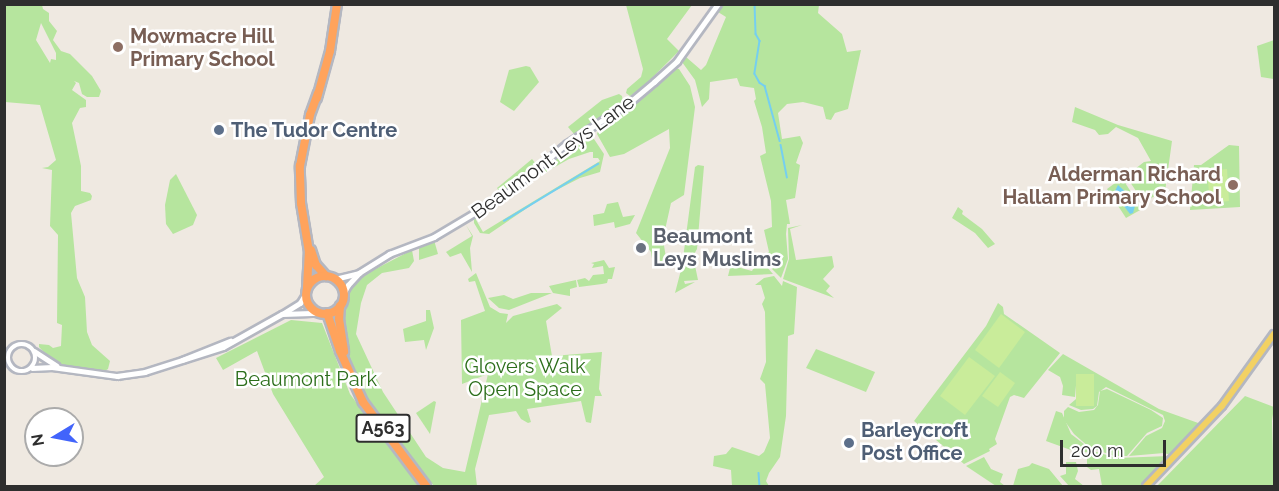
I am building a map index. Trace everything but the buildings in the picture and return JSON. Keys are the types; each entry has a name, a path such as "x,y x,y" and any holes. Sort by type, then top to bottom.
{"highway":[{"path":"337,4 330,51 302,153 300,182 308,243 308,304 323,313 347,366"},
{"path":"308,243 316,265 326,276 335,279 342,287 340,330 347,366"},
{"path":"307,290 314,279 326,276"},
{"path":"323,313 340,306"},
{"name":"A563","path":"347,366 363,402 426,486"}],"main road":[{"path":"1146,486 1222,406 1275,334"}],"street":[{"name":"Beaumont Leys Lane","path":"343,294 359,273 386,256 434,237 477,213 506,194 566,144 629,103 677,61 718,4"},
{"name":"Beaumont Leys Lane","path":"335,279 359,273"},
{"path":"4,357 10,365 21,372 32,368 59,368 117,376 145,372 208,353 300,303 307,290"},
{"path":"282,314 323,313"},
{"path":"4,348 26,345 59,368"},
{"path":"10,365 9,357 14,347"},
{"path":"32,368 36,360 34,351"}],"green space":[{"path":"4,5 42,5 43,9 49,13 49,21 57,31 53,40 61,51 70,54 92,76 101,91 99,97 87,97 82,94 79,83 74,81 76,83 72,90 86,100 86,107 80,108 72,123 81,166 81,191 90,193 92,196 91,200 75,206 71,213 77,278 85,297 87,332 92,345 110,361 108,369 103,372 54,363 39,347 39,344 53,348 61,346 62,325 57,323 58,235 50,226 52,170 42,168 48,167 56,160 40,105 5,102","holes":["41,23 56,53 56,60 51,59 50,63 36,40"]},
{"path":"626,5 692,5 667,39 679,51 644,86 630,96 626,93 627,89 641,77 643,69"},
{"path":"721,5 819,5 818,13 842,34 847,52 861,50 848,109 835,113 831,120 826,119 823,107 803,102 787,104 778,113 782,139 800,136 803,143 796,163 800,165 795,198 786,200 790,224 787,224 786,234 788,259 781,278 759,256 769,252 764,230 772,227 771,201 760,156 766,153 762,127 754,101 756,99 754,88 740,86 737,78 710,82 709,99 702,107 695,80 682,62 686,57 701,70 706,65 726,17 718,12"},
{"path":"1274,40 1274,79 1261,77 1257,46"},
{"path":"530,67 539,82 514,111 500,102 509,70"},
{"path":"674,68 679,69 690,86 695,107 684,195 671,203 663,239 666,258 660,267 653,265 651,252 636,233 670,148 669,129 624,154 610,157 597,134 599,128 643,96"},
{"path":"619,94 623,102 607,114 574,134 568,127 602,100"},
{"path":"1075,107 1118,125 1172,141 1164,199 1159,193 1144,203 1126,176 1144,162 1151,161 1138,138 1116,127 1108,134 1099,135 1095,130 1072,122"},
{"path":"585,135 592,136 604,154 600,172 580,178 545,196 489,234 480,233 474,223 475,218 483,232 600,161 598,158 593,158 593,152 590,152 569,159 539,176 534,176"},
{"path":"1229,145 1239,146 1240,207 1190,210 1194,165 1201,165"},
{"path":"532,159 536,164 501,193 497,188"},
{"path":"704,166 697,249 693,256 698,280 684,281 685,284 695,282 675,293 682,266 695,167"},
{"path":"1227,169 1229,201 1210,203 1207,171"},
{"path":"176,174 197,215 193,225 173,234 166,224 165,205 170,180"},
{"path":"1122,178 1142,209 1126,218 1107,189"},
{"path":"618,202 623,217 635,215 630,224 615,228 614,222 594,226 593,215 604,213 607,204"},
{"path":"958,207 963,211 962,214 982,229 995,244 988,248 975,233 952,218"},
{"path":"466,225 473,236 470,248 472,272 461,253 450,257 446,252 472,236"},
{"path":"802,225 790,229 796,260 832,256 834,267 823,279 830,286 826,291 834,298 783,279 789,259 788,228"},
{"path":"434,240 438,254 419,260 419,247"},
{"name":"Glovers Walk Open Space","path":"412,250 414,261 409,268 382,273 367,285 361,303 356,334 383,392 426,457 443,468 465,472 488,374 462,384 461,320 485,311 475,281 469,282 468,279 476,273 490,307 500,313 508,314 506,323 513,316 557,304 562,308 546,321 552,356 602,352 599,389 602,396 595,396 591,423 586,422 581,401 527,409 531,422 528,423 521,419 516,411 489,415 475,469 477,486 434,486 385,428 364,394 346,351 341,317 348,293 358,278"},
{"path":"759,258 773,274 728,276 730,268 737,267 752,271"},
{"path":"604,260 609,268 615,267 612,279 608,279 607,283 579,287 577,280 585,278 589,281 593,275 604,274 603,266 592,268 594,264 591,263"},
{"path":"774,276 782,286 783,281 797,287 794,334 788,336 786,416 780,457 769,473 766,481 769,486 732,486 731,470 713,466 714,456 726,454 732,447 759,456 764,452 770,438 765,384 760,379 766,362 765,312 762,304 765,298 761,285 755,285 764,278"},
{"path":"576,280 577,287 570,289 570,296 553,293 549,286"},
{"path":"531,293 552,293 509,310 499,308 488,298 504,295 513,299"},
{"path":"998,303 1003,307 1004,314 1060,353 1024,398 1014,395 1010,397 995,439 997,444 989,449 990,451 964,464 914,421 986,326"},
{"path":"426,310 430,310 434,328 426,350 424,340 405,342 403,329 426,321"},
{"path":"1001,314 1025,332 999,368 975,350"},
{"name":"Beaumont Park","path":"291,320 322,323 350,394 419,486 314,486 324,477 273,394 257,351 223,370 216,358"},
{"path":"816,349 875,372 866,392 806,368"},
{"path":"1063,354 1159,409 1201,424 1171,455 1164,453 1129,456 1146,436 1162,428 1165,421 1163,415 1106,387 1099,392 1097,406 1093,409 1081,410 1069,405 1076,399 1077,406 1077,374 1075,397 1062,395 1063,386 1060,377 1048,370"},
{"path":"969,357 995,376 965,415 940,396"},
{"path":"1000,372 1015,383 998,407 982,396"},
{"path":"1076,374 1094,374 1094,406 1076,406"},
{"path":"1107,389 1163,418 1162,426 1147,433 1127,456 1114,456 1089,447 1074,434 1064,420 1064,411 1068,407 1079,412 1094,410 1098,405 1100,391"},
{"path":"1245,396 1274,407 1272,421 1274,486 1157,486"},
{"path":"434,401 436,402 430,434 416,413"},
{"path":"1056,411 1062,413 1071,434 1093,451 1117,458 1169,456 1140,486 1102,486 1099,469 1091,470 1087,467 1087,452 1079,453 1046,441"},
{"path":"984,457 991,469 1003,474 1000,482 1005,486 996,486 966,466"},
{"path":"1066,462 1076,462 1078,471 1075,479 1084,486 1069,486 1060,476 1066,474"},
{"path":"1032,463 1049,469 1063,486 1013,486 1018,469"}],"water":[{"path":"1118,185 1132,198 1135,206 1133,213 1130,214 1114,193"}],"waterway":[{"path":"755,4 756,34 760,41 755,74 760,83 765,86 780,141"},
{"path":"781,145 787,177"},
{"path":"504,221 598,164"},
{"path":"759,473 760,486"}],"place":[{"name":"Mowmacre Hill Primary School","path":"118,47"},
{"name":"The Tudor Centre","path":"219,130"},
{"name":"Alderman Richard Hallam Primary School","path":"1233,185"},
{"name":"Beaumont Leys Muslims","path":"641,248"},
{"name":"Barleycroft Post Office","path":"849,443"}]}
